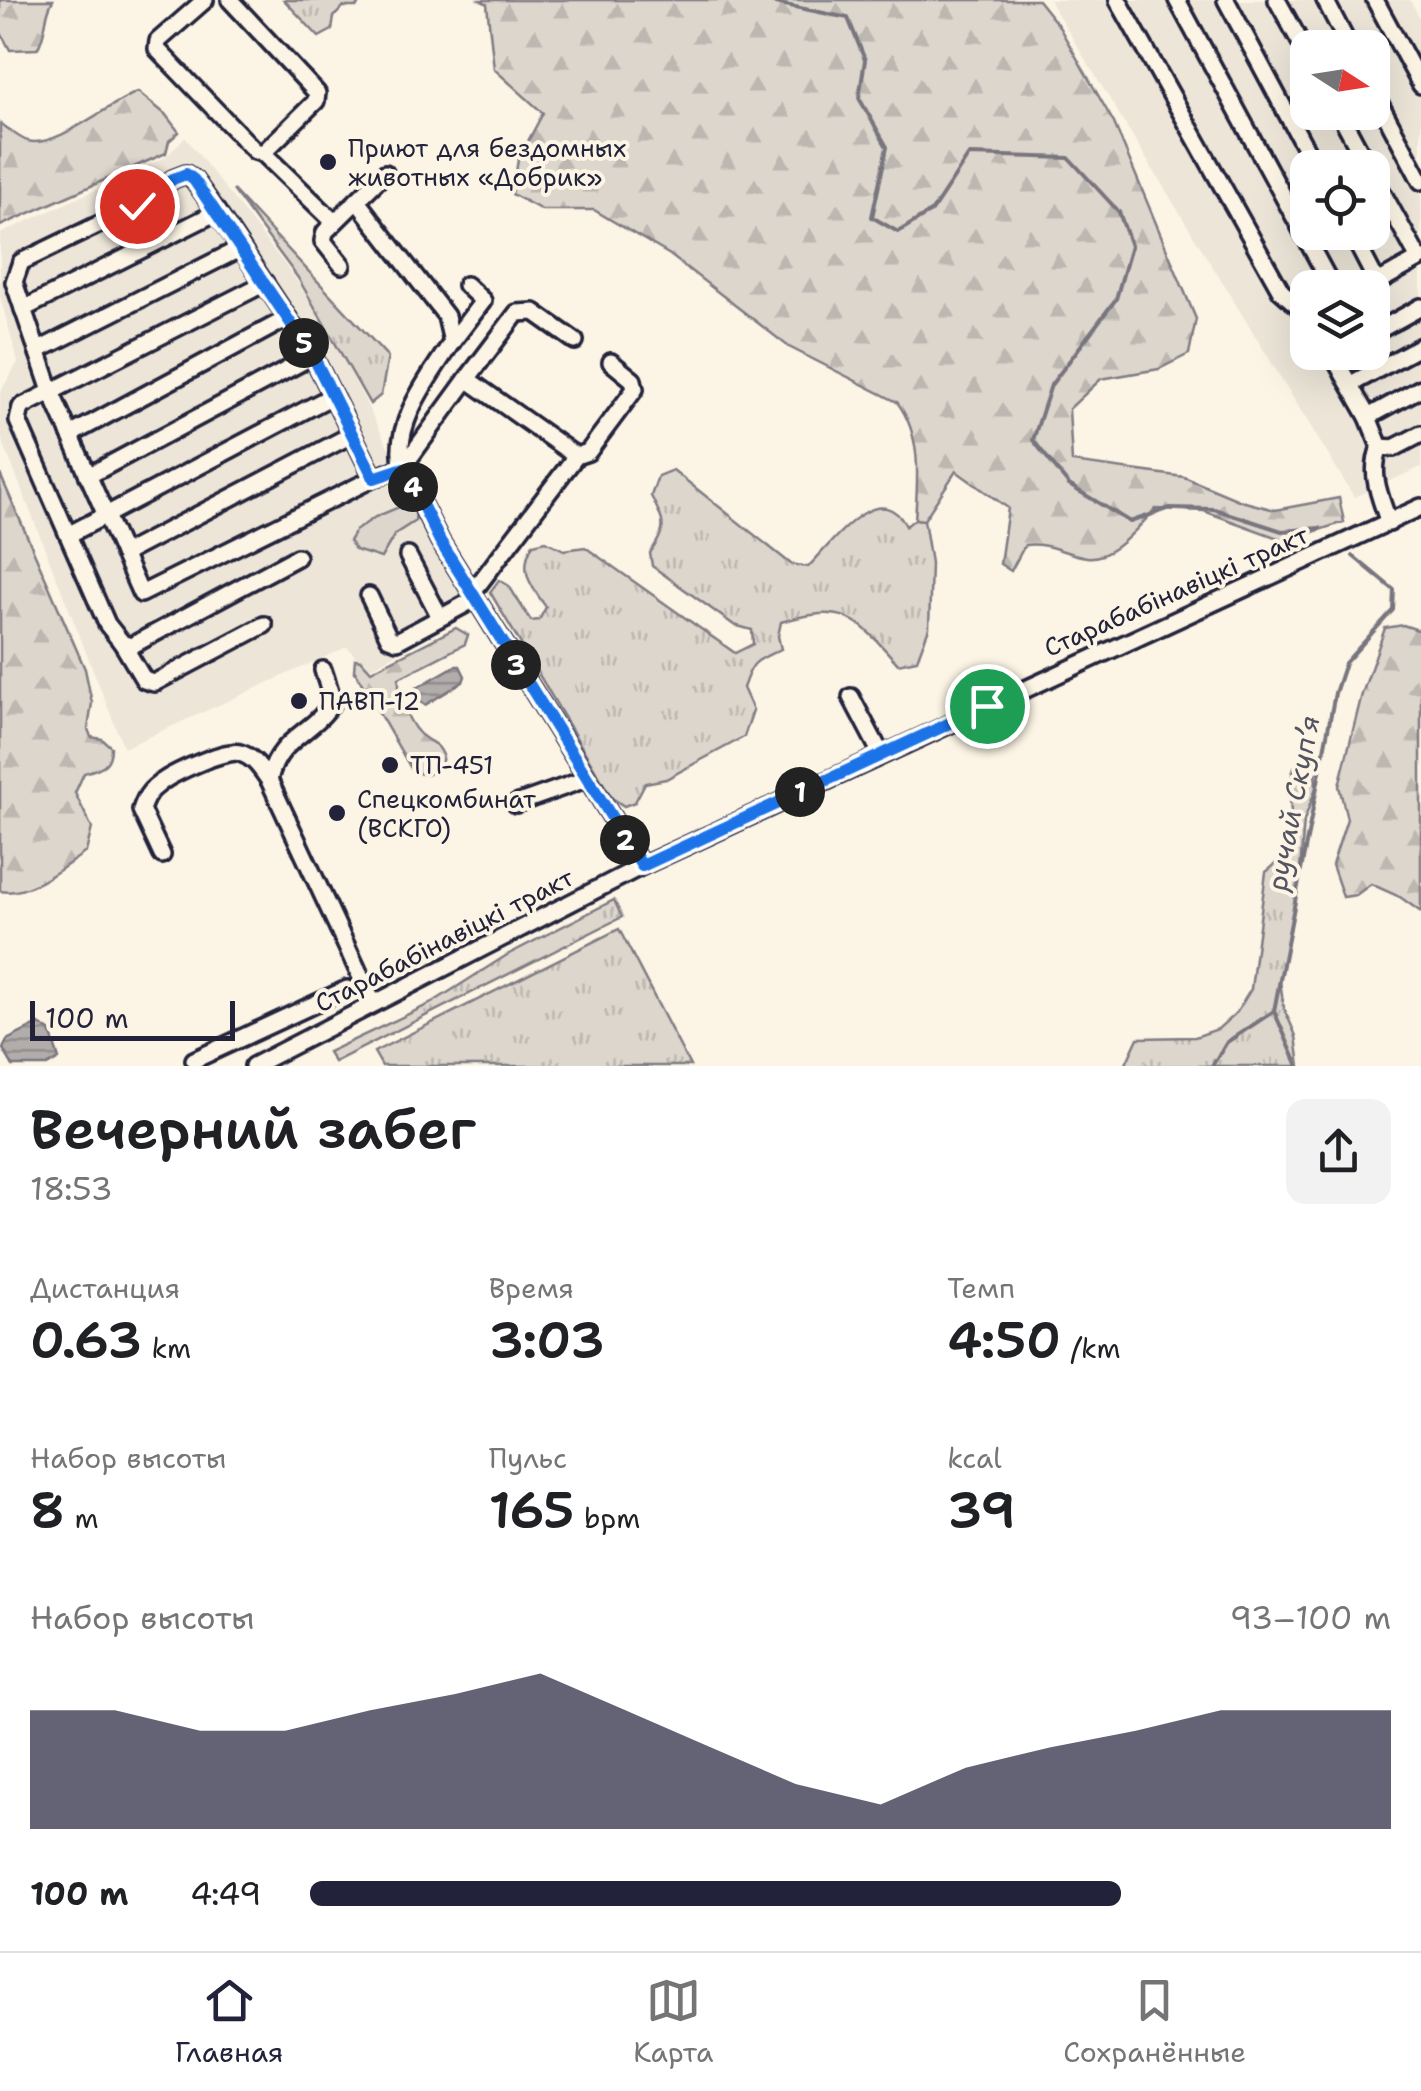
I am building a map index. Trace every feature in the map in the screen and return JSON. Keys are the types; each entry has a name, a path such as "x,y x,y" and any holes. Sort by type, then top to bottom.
{"street":[{"path":"205,0 158,41 157,49 254,151 264,152 334,222"},
{"path":"230,0 317,93 316,102 264,152"},
{"path":"1118,0 1281,291 1290,299"},
{"path":"1177,0 1323,270"},
{"path":"1226,0 1306,150"},
{"path":"1277,0 1294,30"},
{"path":"1325,0 1341,30"},
{"path":"1375,0 1421,84"},
{"path":"1390,123 1421,181"},
{"path":"342,265 323,241 324,232 385,173"},
{"path":"374,478 313,356 194,180 186,174 137,206 21,262 14,282 52,394 141,594 374,478 404,468 516,313 534,312 575,341"},
{"path":"357,201 446,316 452,342"},
{"path":"1390,206 1420,259 1390,275"},
{"path":"23,309 216,212"},
{"path":"37,351 241,248"},
{"path":"264,625 154,683 144,680 107,624 18,421 22,407 265,283"},
{"path":"466,285 483,301 429,377 405,424 400,456 440,541 642,866"},
{"path":"1390,324 1421,308"},
{"path":"70,435 288,318"},
{"path":"1351,384 1421,346"},
{"path":"88,476 313,356"},
{"path":"369,596 390,638 397,642 474,596 576,456 588,452 634,389 633,380 610,362"},
{"path":"1343,370 1380,447 1374,464 1375,483 1388,522"},
{"path":"467,379 576,456"},
{"path":"1368,416 1421,388"},
{"path":"68,535 332,396"},
{"path":"1380,447 1394,448 1421,434"},
{"path":"123,554 351,435"},
{"name":"Старабабінавіцкі тракт","path":"261,1064 642,866 1421,507"},
{"path":"408,556 440,618"},
{"path":"122,643 131,646 296,557"},
{"path":"269,780 273,762 287,742 326,712 334,701 323,670"},
{"path":"851,697 881,754"},
{"path":"162,854 142,810 146,796 161,781 227,752 240,752 254,760 269,780 373,1003"},
{"path":"516,804 586,779"},
{"path":"194,1060 347,988"},
{"path":"251,1034 261,1064"}],"shaded area":[{"path":"1049,0 1410,0 1421,21 1421,467 1354,497"},
{"path":"185,137 295,278 335,343 471,608 368,670 347,647 124,748 0,435 0,393 18,362 0,296 0,234 166,157"},
{"path":"460,666 465,676 463,682 425,705 413,697 413,690"},
{"path":"39,1024 50,1031 59,1059 47,1066 13,1066 3,1049 7,1040"}],"green space":[{"path":"0,0 53,0 37,49 10,50 0,31"},
{"path":"284,0 360,0 357,7 343,7 334,17 332,30 319,37"},
{"path":"480,0 1038,0 1058,25 1114,123 1196,319 1189,354 1159,369 1101,379 1069,409 1072,462 1184,477 1241,501 1275,510 1339,498 1344,522 1286,541 1204,511 1156,509 1107,553 1087,557 1042,545 1025,545 1011,571 1000,564 1008,508 956,471 924,520 915,519 914,443 897,402 789,347 670,255 594,210 542,210 512,194 518,160 543,113 494,69 487,4"},
{"path":"138,92 165,114 179,132 169,141 166,153 0,226 0,123 25,140 40,142 68,132"},
{"path":"233,190 388,357 381,395 370,404 298,278"},
{"path":"673,470 791,564 808,567 855,519 869,511 882,508 895,512 906,526 915,519 924,520 931,563 929,628 917,660 898,664 871,635 848,618 821,614 781,622 781,649 756,662 743,688 753,710 744,737 666,779 645,783 635,802 624,806 612,798 490,592 499,580 509,586 531,621 539,620 546,607 526,569 533,544 546,541 564,550 585,547 735,653 753,644 752,630 734,625 652,566 650,553 662,525 651,496 658,476"},
{"path":"0,474 85,669 92,703 88,729 91,737 102,739 111,747 107,762 84,773 75,793 92,828 86,852 45,879 11,892 0,891"},
{"path":"399,507 416,512 415,521 395,534 381,558 355,550 349,541 355,531"},
{"path":"1403,625 1421,631 1421,912 1371,884 1356,895 1343,897 1332,865 1347,819 1339,786 1362,694 1385,628"},
{"path":"456,628 468,635 465,644 399,678 400,694 410,720 419,734 443,755 441,766 427,775 413,772 354,670 355,659 371,671"},
{"path":"1305,762 1315,767 1316,788 1304,821 1299,882 1280,981 1300,1066 1125,1066 1138,1038 1195,1037 1218,1029 1237,1012 1251,989 1266,872 1287,848 1294,767"},
{"path":"614,900 622,917 334,1062 328,1052 430,1004 507,955"},
{"path":"619,929 690,1066 382,1066 374,1052"}],"waterway":[{"name":"ручай Скупʼя","path":"761,0 848,18 865,60 859,98 887,147 872,217 898,232 932,211 969,155 1069,158 1119,212 1131,246 1116,299 1051,385 1033,440 1069,485 1130,522 1170,508 1214,509 1282,531 1320,528"},
{"name":"ручай Скупʼя","path":"1212,1066 1227,1042 1274,1011 1335,693 1345,663 1393,610 1394,590 1353,556"},
{"path":"1274,1011 1298,1066"}],"place":[{"name":"Приют для бездомных животных «Добрик»","path":"328,162"},
{"name":"ПАВП-12","path":"299,701"},
{"name":"ТП-451","path":"390,765"},
{"name":"Спецкомбинат (ВСКГО)","path":"337,813"}],"route":[{"path":"137,206 173,179 186,174 194,180 313,356 374,478 404,468 440,541 642,866 987,706"}]}
